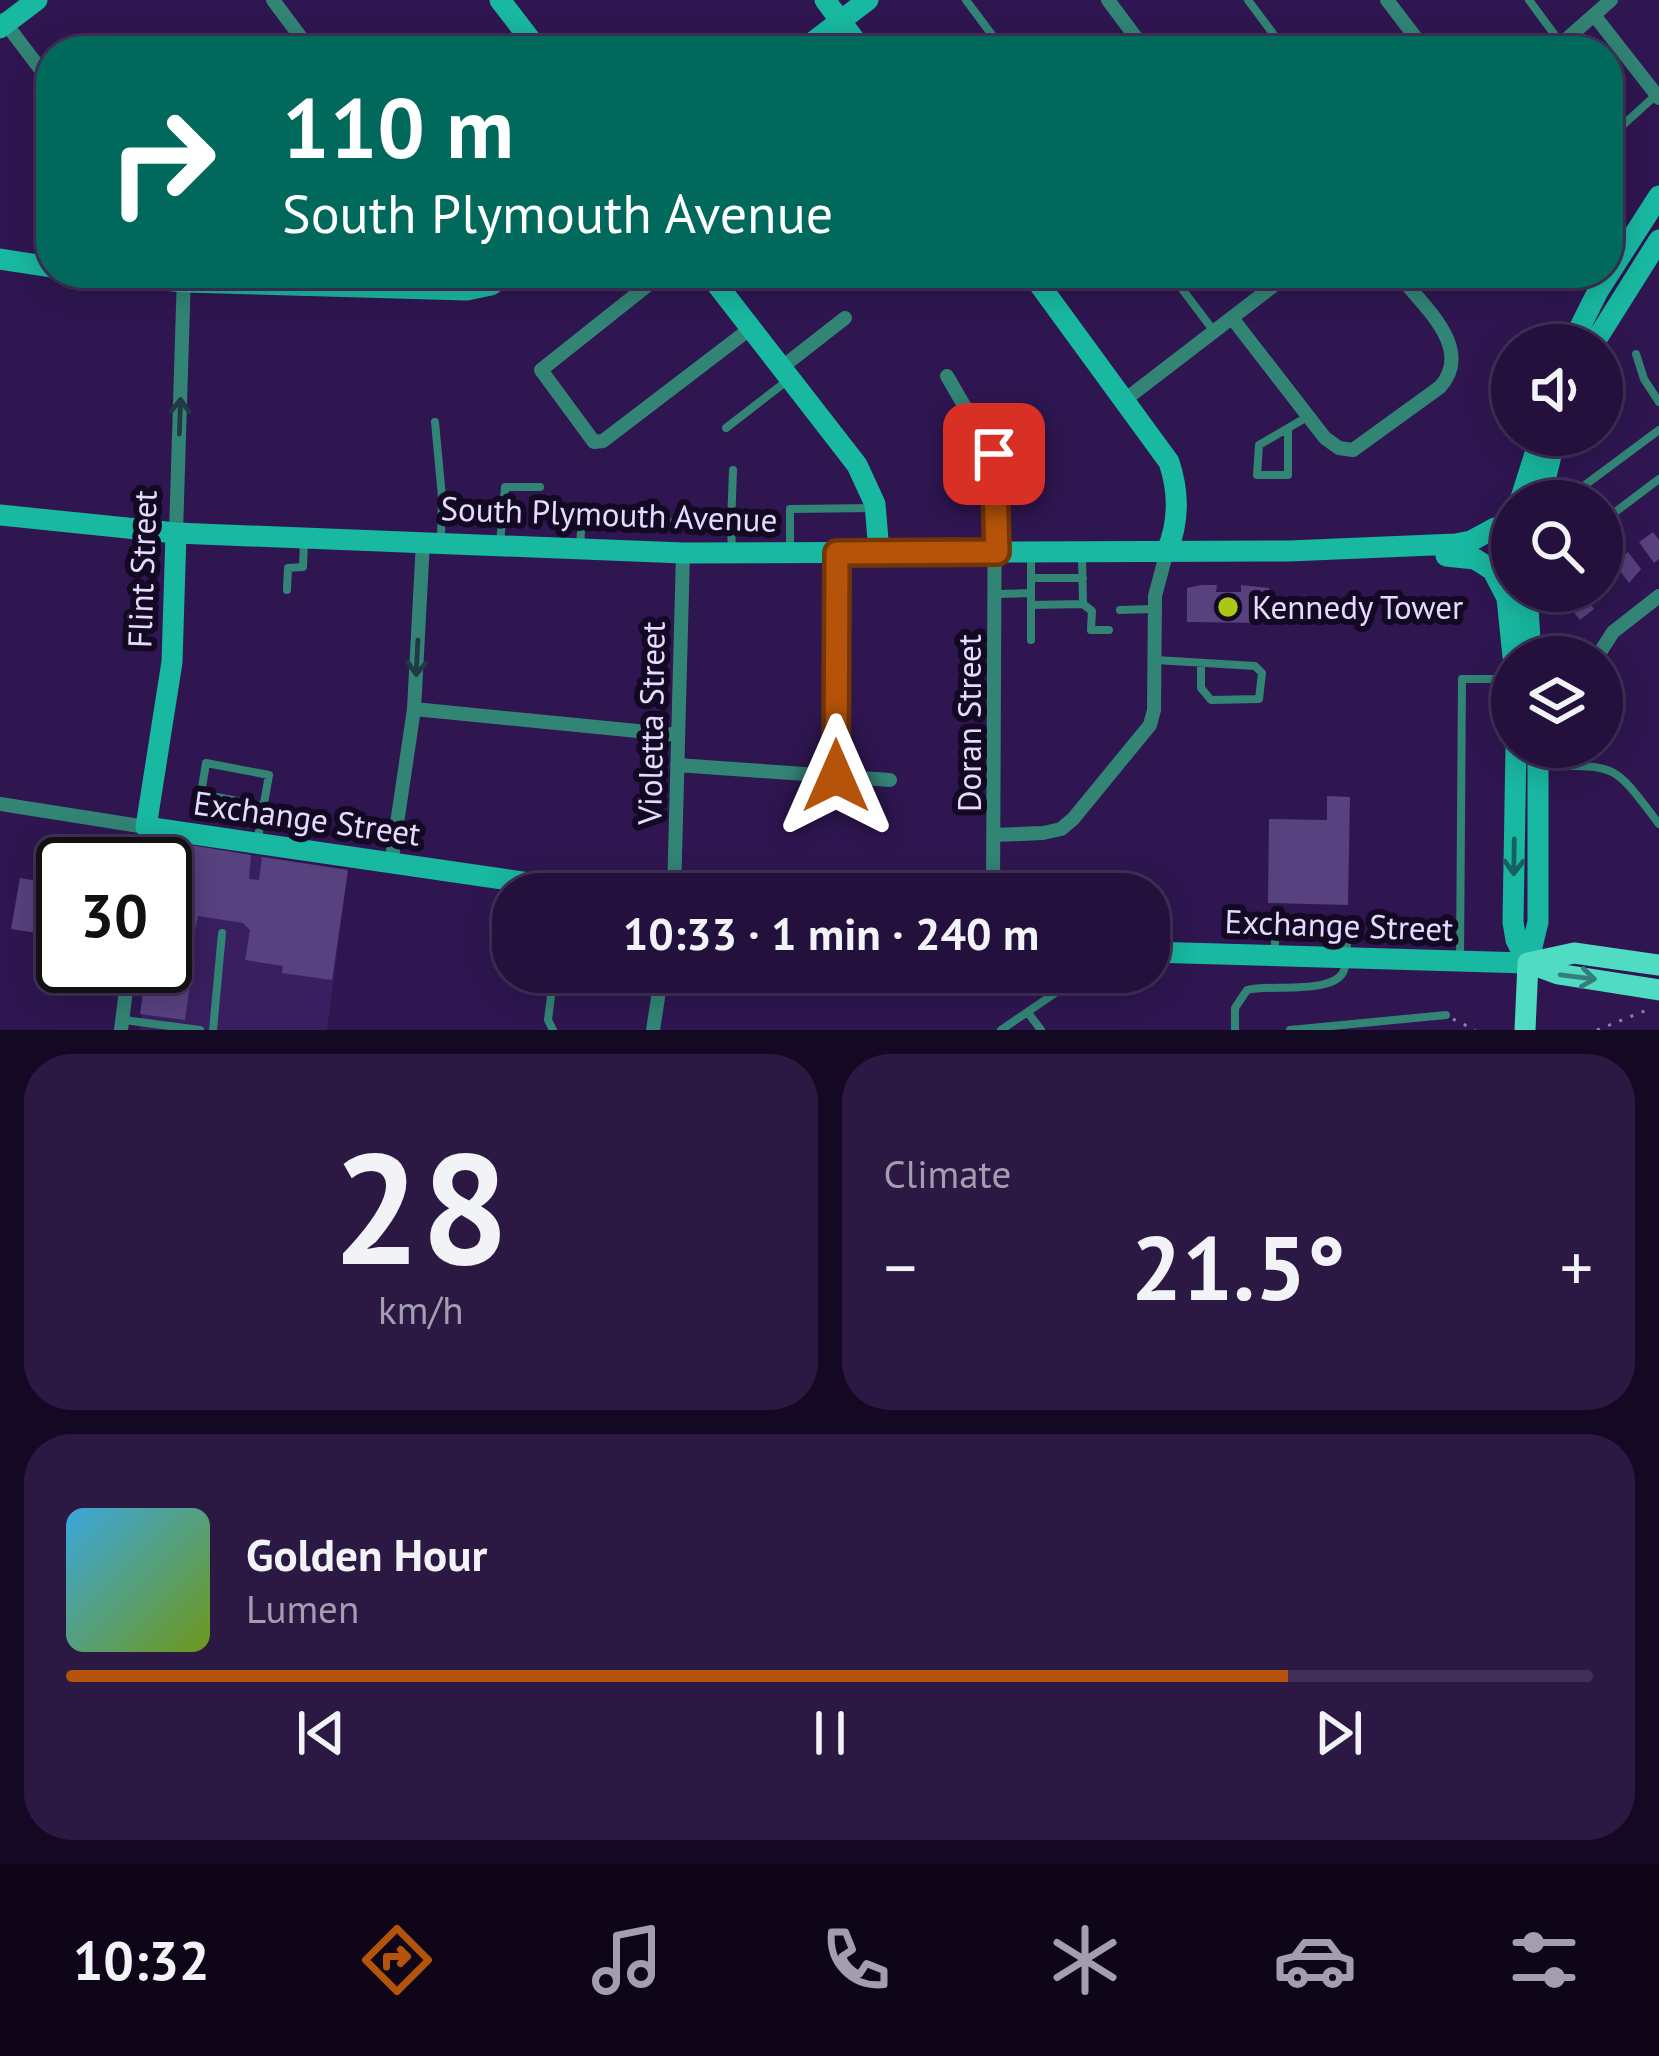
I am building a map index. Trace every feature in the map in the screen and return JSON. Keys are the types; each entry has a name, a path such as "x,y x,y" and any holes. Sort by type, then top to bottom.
{"main road":[{"path":"2,23 37,0"},
{"path":"500,0 528,36"},
{"path":"825,0 852,36"},
{"path":"820,36 868,0"},
{"path":"1623,246 1659,196"},
{"path":"1607,324 1659,240"},
{"path":"0,259 36,265"},
{"path":"720,288 857,465 875,508 879,551"},
{"path":"1042,288 1163,450 1173,474 1175,527 1167,551"},
{"path":"1580,324 1596,288"},
{"name":"South Plymouth Avenue","path":"0,514 176,533 683,553 1289,550 1464,544 1491,529"},
{"name":"Flint Street","path":"146,827 172,662 176,533"},
{"name":"South Plymouth Avenue","path":"1289,550 1465,556 1491,570"},
{"path":"1516,768 1514,922 1516,940 1528,963 1558,974 1659,990"},
{"path":"1525,1022 1528,963 1538,928 1539,768"},
{"name":"Exchange Street","path":"146,827 492,880"},
{"name":"Exchange Street","path":"1170,953 1528,963"},
{"path":"1528,963 1551,955 1585,953 1655,964"}],"street":[{"path":"273,0 300,36"},
{"path":"1108,0 1135,36"},
{"path":"1387,0 1415,36"},
{"path":"1570,36 1611,0"},
{"path":"1594,15 1610,36"},
{"path":"2,23 36,65"},
{"path":"1623,52 1658,97"},
{"name":"Flint Street","path":"176,533 184,288"},
{"path":"644,288 541,370 590,440 599,442 751,328"},
{"path":"1126,399 1271,288"},
{"path":"1232,318 1324,438 1353,450 1452,374 1455,356 1448,339 1409,288"},
{"path":"785,373 845,318"},
{"name":"Doran Street","path":"947,376 994,454 994,873"},
{"path":"391,864 415,709 432,542"},
{"path":"995,835 1060,829 1150,725 1156,582 1167,551"},
{"name":"Violetta Street","path":"674,873 683,553"},
{"path":"836,776 837,553"},
{"path":"1611,636 1659,596"},
{"path":"415,709 678,735"},
{"path":"677,765 890,780"},
{"name":"Exchange Street","path":"0,804 146,827"},
{"name":"Flint Street","path":"145,837 146,827"},
{"path":"122,1025 126,993"},
{"path":"653,1030 659,993"}],"lane":[{"path":"966,0 993,36"},
{"path":"1248,0 1275,36"},
{"path":"1529,0 1550,36"},
{"path":"1623,126 1658,97"},
{"path":"1181,288 1214,332"},
{"path":"1636,355 1644,380 1659,402"},
{"path":"726,428 785,373"},
{"path":"1288,430 1288,475 1257,475 1259,445 1308,416"},
{"path":"432,542 442,496 435,422"},
{"path":"1593,480 1659,430"},
{"path":"732,553 733,470"},
{"path":"1623,506 1659,479"},
{"path":"500,544 505,487 540,488"},
{"path":"790,553 790,509 875,508"},
{"path":"579,548 582,520 731,524"},
{"path":"286,590 288,568 303,567 304,538"},
{"path":"1082,551 1083,604"},
{"path":"1031,552 1031,640"},
{"path":"1031,578 1083,578"},
{"path":"997,594 1031,593"},
{"path":"1031,605 1083,604 1092,611 1091,630 1109,630"},
{"path":"1120,610 1155,609"},
{"path":"1154,660 1255,666 1262,673 1259,699 1209,698 1202,688 1201,663"},
{"path":"1460,961 1462,679 1491,679"},
{"path":"256,844 264,806 269,775 206,763 201,794 264,806"},
{"path":"1607,768 1624,777 1659,824"},
{"path":"1235,1030 1235,1008 1247,990 1332,984 1341,978 1347,922 1275,922 1275,956"},
{"path":"213,1030 222,933"},
{"path":"551,993 548,1020 553,1030"},
{"path":"1000,1030 1058,993"},
{"path":"1029,1014 1041,1030"},
{"path":"1290,1030 1446,1015"},
{"path":"122,1025 200,1030"}],"path":[{"path":"1597,1030 1659,1005"},
{"path":"1446,1015 1475,1030"}],"shaded area":[{"path":"192,845 348,870 327,1030 140,1030 145,993 192,993"}],"building":[{"path":"1653,532 1659,540 1659,559 1654,563 1639,542"},
{"path":"1628,552 1641,569 1629,583 1623,575 1623,556"},
{"name":"Kennedy Tower","path":"1217,585 1216,592 1241,592 1241,585 1269,588 1268,623 1187,622 1187,588"},
{"path":"1327,796 1350,797 1348,905 1268,903 1269,819 1327,820"},
{"path":"192,845 251,855 249,879 259,880 262,857 348,870 332,980 282,973 283,966 245,960 250,930 243,923 198,916 193,939"},
{"path":"20,878 36,881 36,933 11,929"},
{"path":"143,993 189,993 185,1020 140,1014"}],"place":[{"name":"Kennedy Tower","path":"1228,607"}],"route":[{"path":"836,776 837,553 997,552 994,454"}]}
